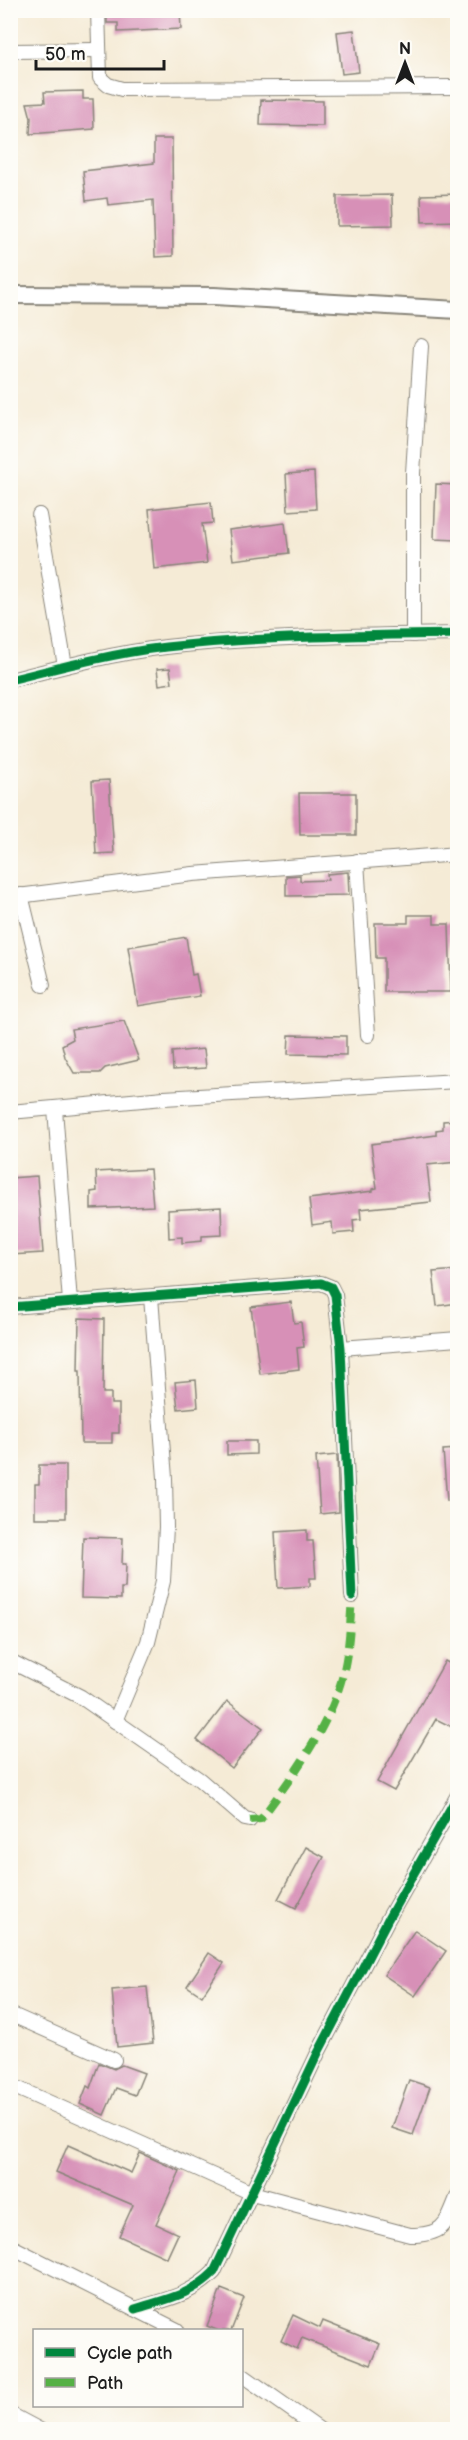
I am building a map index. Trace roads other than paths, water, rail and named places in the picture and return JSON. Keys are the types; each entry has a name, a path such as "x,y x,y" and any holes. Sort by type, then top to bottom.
{"street":[{"path":"98,10 99,78 108,85 122,88 458,87"},
{"path":"10,51 97,50"},
{"path":"10,295 214,296 458,310"},
{"path":"413,635 413,473 421,346"},
{"path":"39,515 65,666"},
{"path":"10,680 65,666 165,647 311,638 458,634"},
{"path":"43,986 16,896 193,874 458,854"},
{"path":"357,861 368,1035"},
{"path":"10,1112 164,1098 458,1081"},
{"path":"55,1108 70,1302"},
{"path":"10,1307 321,1283 331,1287 335,1295 341,1348 352,1596"},
{"path":"115,1720 148,1642 163,1581 166,1527 165,1478 151,1297"},
{"path":"341,1348 458,1339"},
{"path":"10,1661 81,1697 200,1780 245,1819 250,1820"},
{"path":"135,2309 187,2293 201,2285 214,2272 318,2053 388,1919 458,1795"},
{"path":"10,2014 114,2060"},
{"path":"10,2085 252,2193 410,2235 428,2235 440,2230 448,2221 458,2195"},
{"path":"10,2247 173,2329"},
{"path":"243,2376 320,2430"},
{"path":"10,2414 40,2430"}],"waterway":[{"path":"443,2430 458,2423"}]}
